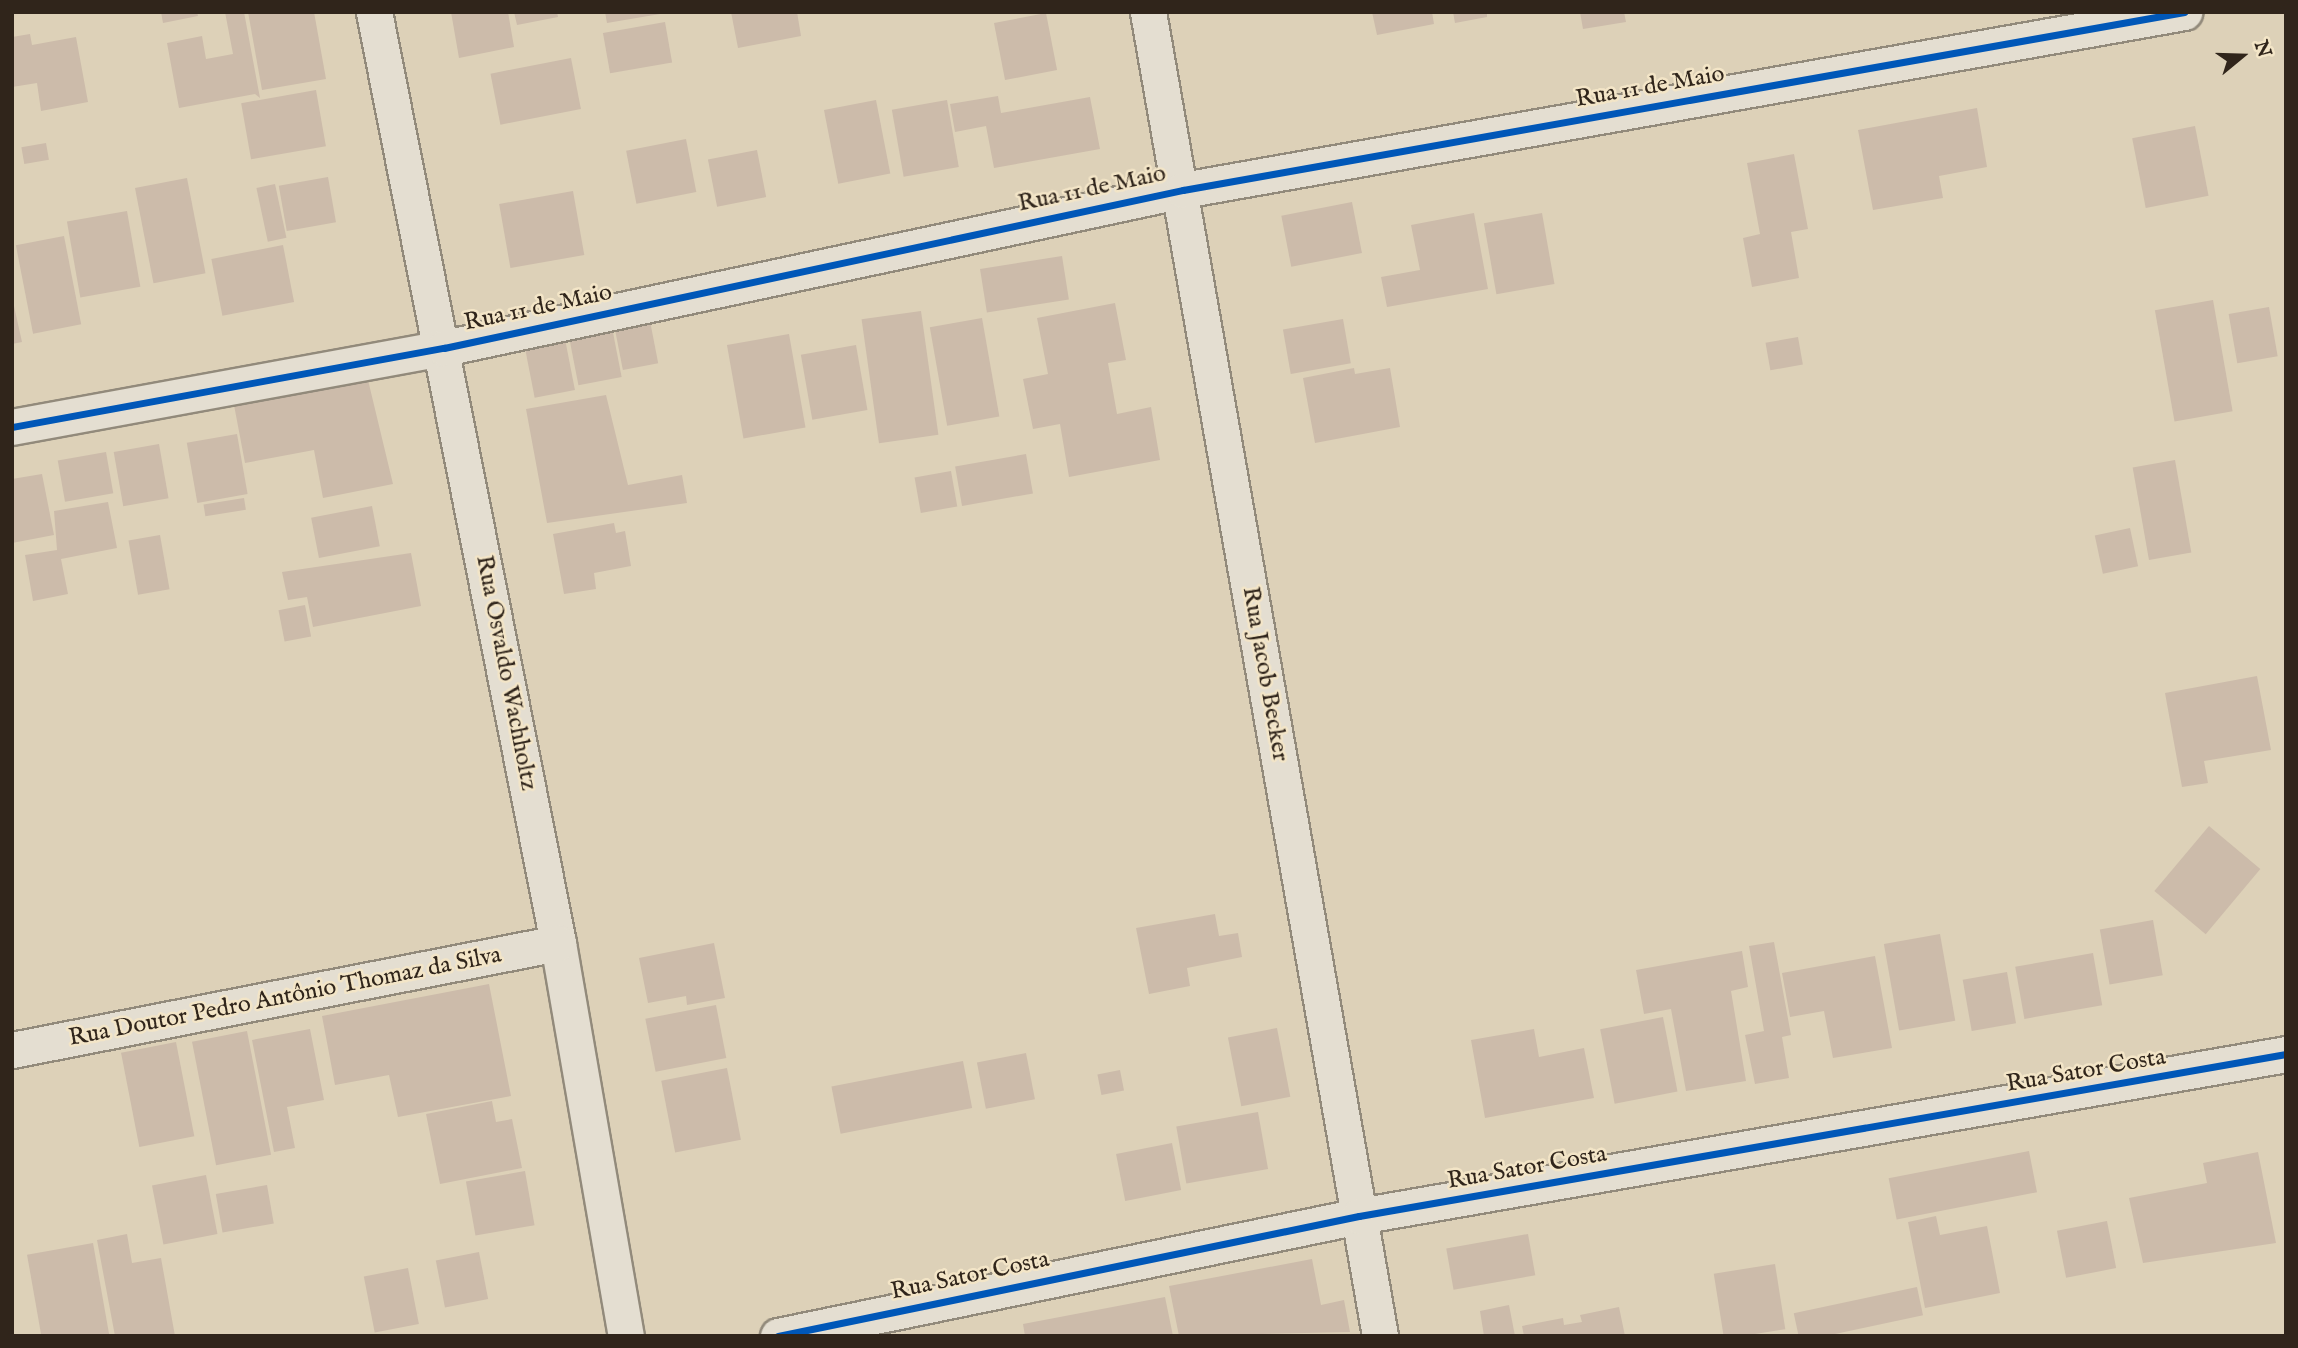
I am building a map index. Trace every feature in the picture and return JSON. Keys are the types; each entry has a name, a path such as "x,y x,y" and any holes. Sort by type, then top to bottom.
{"street":[{"name":"Rua Osvaldo Wachholtz","path":"374,12 444,348 558,943 626,1336"},
{"name":"Rua Jacob Becker","path":"1148,12 1183,190 1380,1336"},
{"name":"Rua 11 de Maio","path":"12,426 444,348 1183,190 2184,12"},
{"name":"Rua Doutor Pedro Antônio Thomaz da Silva","path":"12,1050 558,943"},
{"name":"Rua Sator Costa","path":"778,1336 1359,1216 2286,1054"}],"building":[{"path":"161,12 197,12 198,16 163,23"},
{"path":"225,12 244,12 260,98 255,94 179,108 167,43 202,36 206,59 233,54"},
{"path":"248,12 314,12 326,79 262,90"},
{"path":"451,12 508,12 514,47 459,58"},
{"path":"514,12 557,12 558,17 517,25"},
{"path":"605,12 660,12 660,14 607,23"},
{"path":"731,12 797,12 801,36 738,48"},
{"path":"1372,12 1432,12 1434,24 1377,35"},
{"path":"1453,12 1487,12 1487,17 1455,23"},
{"path":"1580,12 1624,12 1626,22 1583,29"},
{"path":"1046,13 1057,70 1005,80 994,23"},
{"path":"665,22 672,62 610,73 603,33"},
{"path":"30,34 32,45 76,37 88,102 41,111 37,83 12,87 12,37"},
{"path":"571,58 581,109 500,125 491,74"},
{"path":"316,90 326,146 251,159 241,103"},
{"path":"998,96 1001,113 1090,97 1100,149 994,168 986,126 955,132 950,104"},
{"path":"876,100 890,174 838,184 824,110"},
{"path":"947,100 959,167 904,177 892,110"},
{"path":"1977,108 1987,167 1939,176 1943,198 1873,210 1858,130"},
{"path":"2195,126 2209,196 2146,208 2132,138"},
{"path":"686,139 696,192 636,204 626,151"},
{"path":"46,143 49,160 24,164 21,147"},
{"path":"757,150 766,197 717,207 708,160"},
{"path":"1794,154 1808,229 1791,232 1799,278 1752,287 1743,238 1760,234 1747,163"},
{"path":"328,177 336,222 287,231 279,186"},
{"path":"187,178 206,273 153,283 135,188"},
{"path":"275,184 286,238 268,242 256,188"},
{"path":"573,191 584,255 510,268 499,204"},
{"path":"1352,202 1362,253 1291,267 1281,216"},
{"path":"127,211 140,287 80,297 67,222"},
{"path":"1474,213 1488,289 1387,307 1381,277 1420,270 1411,225"},
{"path":"1542,213 1555,284 1496,294 1484,223"},
{"path":"64,236 81,324 33,334 16,245"},
{"path":"283,245 294,302 222,316 211,259"},
{"path":"1062,256 1069,299 987,312 980,269"},
{"path":"12,297 22,342 12,344"},
{"path":"2213,300 2233,411 2175,422 2155,310"},
{"path":"1115,303 1126,360 1108,363 1117,414 1151,407 1160,460 1069,477 1060,424 1033,429 1023,379 1048,374 1037,318"},
{"path":"2269,307 2278,356 2237,363 2229,314"},
{"path":"921,311 938,435 879,443 862,319"},
{"path":"610,317 622,377 578,385 567,325"},
{"path":"982,318 999,416 947,426 930,327"},
{"path":"1343,319 1351,363 1291,374 1283,330"},
{"path":"650,321 658,363 623,370 615,328"},
{"path":"789,334 805,428 743,438 727,345"},
{"path":"1798,337 1803,365 1770,370 1766,343"},
{"path":"565,339 575,390 535,398 525,347"},
{"path":"856,345 867,410 812,420 801,355"},
{"path":"1354,368 1355,374 1390,368 1400,427 1315,443 1303,378"},
{"path":"368,380 393,484 323,498 314,450 245,463 234,405"},
{"path":"606,395 628,485 682,475 687,503 547,523 526,409"},
{"path":"237,434 248,494 197,503 187,443"},
{"path":"159,444 169,498 123,506 114,452"},
{"path":"106,452 113,493 65,502 58,461"},
{"path":"1026,454 1033,493 962,506 955,467"},
{"path":"2175,460 2191,553 2149,560 2133,467"},
{"path":"951,471 957,506 921,513 915,477"},
{"path":"42,474 54,535 12,543 12,479"},
{"path":"244,498 246,510 205,516 204,504"},
{"path":"108,502 117,548 61,559 68,594 33,601 25,555 57,550 54,511"},
{"path":"372,506 380,546 319,558 311,518"},
{"path":"614,523 616,533 625,531 631,566 594,573 596,589 564,594 553,534"},
{"path":"2130,528 2138,566 2103,574 2095,535"},
{"path":"160,535 170,589 138,595 128,541"},
{"path":"411,553 421,606 313,627 307,597 288,600 282,572"},
{"path":"305,605 311,636 285,642 278,610"},
{"path":"2257,676 2271,750 2204,761 2208,783 2182,787 2165,693"},
{"path":"2209,826 2260,869 2206,934 2154,891"},
{"path":"1215,914 1219,936 1238,933 1242,957 1187,968 1190,986 1149,994 1136,928"},
{"path":"2153,920 2163,975 2110,985 2100,929"},
{"path":"1940,934 1955,1021 1899,1031 1884,944"},
{"path":"1774,942 1791,1035 1782,1037 1789,1078 1755,1084 1745,1035 1764,1031 1749,946"},
{"path":"714,943 725,998 687,1005 686,996 648,1003 639,958"},
{"path":"1742,951 1748,987 1731,991 1746,1081 1686,1091 1671,1009 1644,1014 1636,970"},
{"path":"2093,953 2102,1005 2024,1019 2015,967"},
{"path":"1875,956 1892,1048 1833,1058 1824,1011 1790,1017 1782,973"},
{"path":"2007,972 2016,1023 1972,1031 1963,980"},
{"path":"489,984 511,1096 398,1117 389,1075 335,1085 322,1016"},
{"path":"716,1005 726,1058 656,1072 645,1019"},
{"path":"1663,1017 1678,1092 1615,1104 1600,1029"},
{"path":"1277,1028 1290,1097 1241,1106 1228,1038"},
{"path":"310,1029 324,1100 287,1107 295,1148 274,1152 252,1040"},
{"path":"1534,1029 1539,1057 1584,1048 1594,1098 1485,1118 1471,1040"},
{"path":"247,1031 271,1155 216,1165 192,1042"},
{"path":"176,1042 194,1136 139,1147 121,1053"},
{"path":"1026,1053 1035,1099 986,1109 977,1063"},
{"path":"963,1061 972,1108 841,1134 831,1087"},
{"path":"727,1068 741,1140 675,1152 661,1081"},
{"path":"1120,1070 1124,1091 1101,1095 1097,1074"},
{"path":"492,1101 496,1122 512,1119 522,1168 440,1184 426,1114"},
{"path":"1258,1112 1268,1169 1186,1184 1176,1126"},
{"path":"1172,1143 1181,1190 1125,1201 1116,1154"},
{"path":"2029,1151 2037,1192 1897,1220 1889,1178"},
{"path":"2258,1152 2276,1243 2143,1263 2129,1198 2207,1183 2203,1163"},
{"path":"525,1171 535,1225 475,1236 466,1181"},
{"path":"206,1175 217,1234 163,1244 152,1185"},
{"path":"267,1185 274,1223 223,1232 216,1194"},
{"path":"1936,1216 1940,1235 1987,1226 2000,1293 1925,1308 1908,1222"},
{"path":"2107,1221 2116,1268 2066,1278 2057,1231"},
{"path":"127,1234 132,1263 161,1258 175,1336 115,1336 97,1240"},
{"path":"1528,1234 1535,1275 1454,1290 1446,1248"},
{"path":"93,1243 109,1336 41,1336 27,1255"},
{"path":"479,1252 488,1299 445,1308 436,1260"},
{"path":"1312,1259 1321,1305 1344,1300 1350,1332 1179,1336 1169,1286"},
{"path":"1775,1264 1785,1329 1724,1336 1714,1274"},
{"path":"408,1268 419,1324 375,1333 364,1277"},
{"path":"1917,1287 1923,1315 1826,1336 1799,1336 1794,1313"},
{"path":"1165,1297 1173,1336 1025,1336 1023,1324"},
{"path":"1509,1305 1515,1336 1484,1336 1480,1311"},
{"path":"1619,1307 1625,1336 1524,1336 1522,1326 1563,1318 1564,1325 1582,1322 1580,1315"}],"cycle path":[{"path":"12,427 444,348 1183,190 2184,12"},
{"path":"778,1336 1359,1216 2286,1054"}]}
